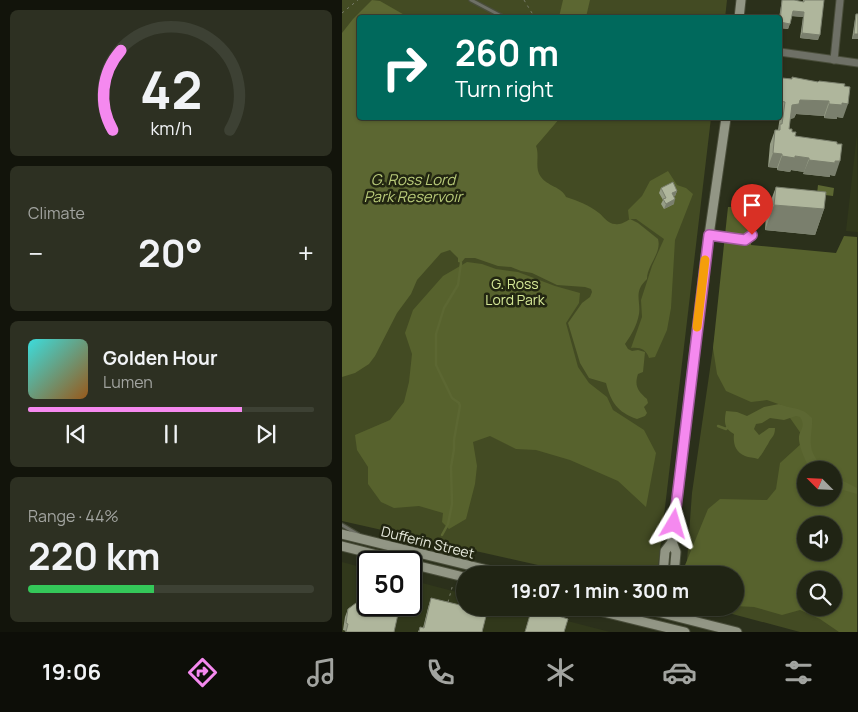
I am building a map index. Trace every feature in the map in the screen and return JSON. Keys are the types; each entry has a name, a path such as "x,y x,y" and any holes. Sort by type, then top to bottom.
{"main road":[{"path":"739,15 741,0"},
{"path":"675,566 676,552 672,542 709,235 726,120"},
{"name":"Dufferin Street","path":"342,534 471,566"},
{"path":"664,566 665,551 672,542"},
{"name":"Dufferin Street","path":"342,546 362,551"},
{"name":"Dufferin Street","path":"422,567 456,575"},
{"path":"615,616 658,628 684,632"},
{"path":"669,630 670,616"},
{"path":"687,616 737,632"}],"street":[{"path":"834,60 840,0"},
{"path":"782,52 858,63"}],"lane":[{"path":"471,0 498,15"},
{"path":"709,235 745,240 752,235 756,205"},
{"path":"342,525 375,543"}],"path":[{"path":"342,13 358,0"},
{"path":"524,0 533,15"},
{"path":"447,605 453,582"}],"shaded area":[{"path":"857,134 858,232 846,231"},
{"path":"342,562 357,566 357,616 422,616 422,583 456,592 456,616 548,616 610,632 342,632"}],"green space":[{"name":"G. Ross Lord Park","path":"342,0 727,0 725,15 357,15 357,120 711,120 658,566 542,566 342,521"},
{"path":"668,171 677,185 686,188 693,194 675,240 671,308 667,330 655,357 649,358 642,349 631,348 642,317 641,300 652,266 664,239 636,219 629,219 628,210 642,196 650,181"},
{"path":"754,206 751,245 836,253 844,236 857,237 857,632 839,632 813,616 842,616 842,571 797,571 797,611 782,615 754,607 744,606 744,566 685,566 708,509 720,499 767,500 776,489 780,463 802,443 804,438 781,405 767,400 751,402 726,391 717,374 713,348 728,207"},
{"path":"728,245 857,255 857,632 800,632 740,616 744,616 744,566 687,566 692,493"},
{"path":"467,262 518,272 580,293 579,303 566,323 578,367 589,383 607,397 613,410 644,430 656,453 646,507 618,481 570,460 536,450 516,449 490,436 473,442 477,466 475,484 466,519 449,529 442,522 443,513 419,506 394,508 381,502 368,484 368,467 357,450 355,435 390,420 404,402 409,382 412,354 405,333 413,310 443,276"}],"water":[{"name":"G. Ross Lord Park Reservoir","path":"372,0 380,1 404,15 357,15"},
{"path":"563,0 590,0 586,15 559,15"},
{"name":"G. Ross Lord Park Reservoir","path":"357,15 357,120 558,120 536,146 538,170 541,177 561,191 566,197 591,208 610,223 619,224 630,219 658,239 658,249 649,269 647,279 640,288 637,322 625,344 632,351 645,352 643,372 638,374 636,382 639,391 647,399 648,403 644,407 647,413 645,416 637,419 620,410 610,396 606,383 589,378 580,363 568,323 582,303 590,297 591,289 557,285 532,273 511,267 498,266 475,258 465,258 461,263 458,262 458,258 450,250 441,253 417,280 411,294 397,313 369,364 355,373 342,377 342,33"},
{"path":"818,185 834,188 833,196 817,194"},
{"path":"779,404 800,410 812,418 811,447 818,461 806,461 799,437 803,424 800,417 796,416 784,420 770,418 756,424 754,429 759,435 769,428 775,428 774,435 758,459 745,456 737,450 734,444 734,434 728,430 726,425 726,411 737,412 747,416 764,407"},
{"path":"842,480 857,488 857,494 842,490"}],"building":[{"path":"782,0 804,2 804,0 824,0 820,35 802,33 804,12 793,11 790,24 782,22"},
{"path":"856,14 858,14 858,34 854,34"},
{"path":"792,77 818,82 845,84 844,86 850,87 848,104 829,104 829,101 800,100 799,104 792,105 789,129 792,129 792,132 796,132 795,136 842,144 840,161 835,161 835,163 809,160 809,158 795,156 795,158 773,153 775,130 780,130 785,102 782,101 782,78 792,79"},
{"path":"673,182 677,191 672,193 675,199 666,204 663,199 666,198 661,188"},
{"path":"776,187 826,192 824,209 774,205"},
{"path":"431,598 456,604 456,616 486,616 482,632 419,632 420,627 424,628"},
{"path":"356,603 357,616 398,616 394,632 346,632 348,609"},
{"path":"530,616 558,616 568,619 564,632 525,632"}],"waterway":[{"path":"442,535 448,524 452,504 451,467 460,406 452,398 436,365 436,334 444,308 458,285 461,263"},
{"path":"718,426 726,429 728,427"}],"slow traffic":[{"path":"697,327 705,260"}],"route":[{"path":"674,524 709,235 745,240 752,235"}]}
